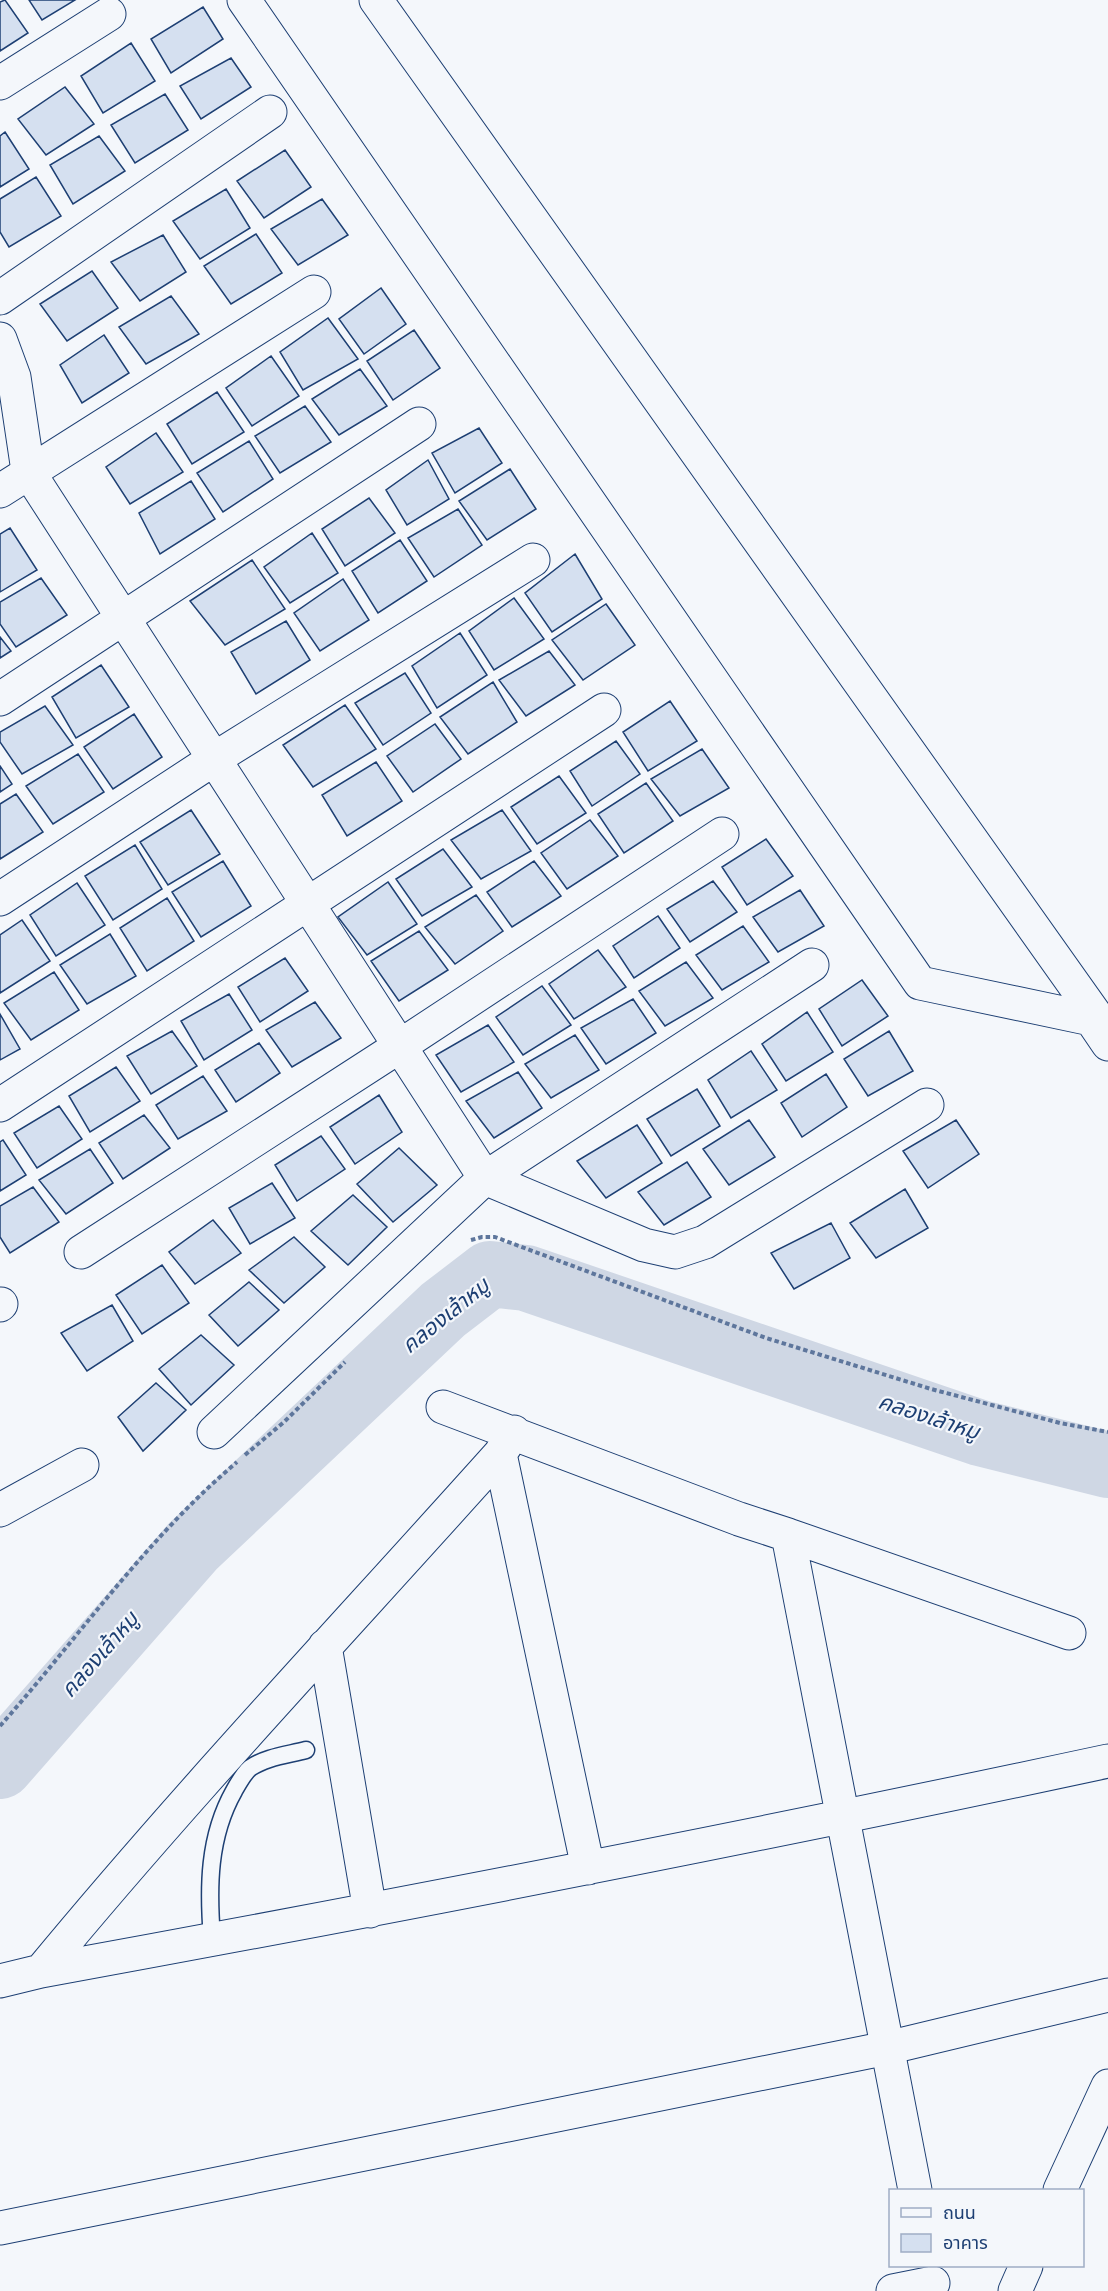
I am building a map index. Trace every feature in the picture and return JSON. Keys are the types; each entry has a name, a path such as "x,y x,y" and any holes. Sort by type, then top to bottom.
{"street":[{"path":"244,0 920,983 1091,1019 1108,1044"},
{"path":"376,0 1108,1032"},
{"path":"0,84 109,14"},
{"path":"0,298 270,112"},
{"path":"0,490 14,467 314,292"},
{"path":"0,339 14,377 14,467 124,619 485,1178 644,1245 675,1252 705,1242 927,1105"},
{"path":"0,699 418,424"},
{"path":"0,899 214,759 533,560"},
{"path":"0,1105 604,710"},
{"path":"81,1252 722,834"},
{"path":"214,1432 485,1178 812,965"},
{"path":"443,1407 507,1443 788,1535 1069,1633"},
{"path":"41,1971 107,1891 507,1443"},
{"path":"507,1443 588,1868"},
{"path":"0,1510 82,1465"},
{"path":"788,1535 915,2189"},
{"path":"325,1646 370,1911"},
{"path":"0,1981 41,1971 370,1911 842,1818 1108,1761"},
{"path":"0,2228 887,2049 1108,1995"},
{"path":"1060,2189 1108,2086"},
{"path":"1015,2291 1025,2267"},
{"path":"893,2291 932,2280"}],"lane":[{"path":"212,1940 209,1897 211,1858 226,1805 248,1770 264,1760 306,1750"}],"building":[{"path":"5,0 28,33 0,51 0,2"},
{"path":"29,0 75,0 42,20"},
{"path":"203,7 223,39 171,73 151,39"},
{"path":"131,43 155,81 103,113 81,76"},
{"path":"231,58 251,87 201,119 180,86"},
{"path":"65,87 94,124 46,155 18,119"},
{"path":"165,94 188,130 135,163 111,125"},
{"path":"5,132 29,169 0,187 0,136"},
{"path":"99,136 125,171 73,204 50,165"},
{"path":"285,150 311,187 264,218 237,181"},
{"path":"36,177 61,216 9,247 0,232 0,199"},
{"path":"226,189 250,228 200,259 173,221"},
{"path":"322,199 348,235 298,265 271,229"},
{"path":"256,234 282,273 231,304 204,266"},
{"path":"163,235 186,272 140,301 111,262"},
{"path":"92,271 118,308 67,341 40,304"},
{"path":"381,288 406,324 364,354 339,319"},
{"path":"171,296 199,334 146,364 119,327"},
{"path":"328,318 358,359 303,390 280,352"},
{"path":"414,330 440,368 393,400 367,361"},
{"path":"104,335 129,373 82,403 60,365"},
{"path":"271,356 299,396 252,426 226,388"},
{"path":"360,369 387,406 339,435 312,399"},
{"path":"217,392 244,432 192,464 167,424"},
{"path":"305,406 331,442 280,473 255,436"},
{"path":"479,428 502,463 455,493 432,453"},
{"path":"156,433 183,472 130,504 106,467"},
{"path":"249,441 273,479 223,512 197,473"},
{"path":"428,460 449,499 407,525 386,490"},
{"path":"510,469 536,509 487,540 459,501"},
{"path":"191,481 215,519 160,554 139,513"},
{"path":"369,498 395,533 345,566 322,529"},
{"path":"458,509 482,545 434,577 408,538"},
{"path":"10,528 37,570 0,592 0,534"},
{"path":"312,533 338,573 290,603 264,567"},
{"path":"400,540 427,581 378,613 352,571"},
{"path":"575,554 602,599 552,632 525,593"},
{"path":"252,560 285,609 225,645 190,601"},
{"path":"41,578 67,615 16,647 0,624 0,602"},
{"path":"343,579 369,620 320,651 294,613"},
{"path":"514,598 544,639 494,670 469,631"},
{"path":"606,604 635,645 583,680 552,640"},
{"path":"286,621 310,660 256,694 231,652"},
{"path":"460,633 487,675 437,708 412,666"},
{"path":"0,637 11,651 0,658"},
{"path":"549,651 575,685 526,716 499,680"},
{"path":"101,665 129,707 76,738 52,697"},
{"path":"405,673 431,713 383,745 355,703"},
{"path":"493,682 517,722 468,754 440,717"},
{"path":"670,701 697,741 648,771 623,732"},
{"path":"345,705 376,749 313,787 283,745"},
{"path":"45,706 73,745 22,774 0,742 0,732"},
{"path":"134,714 162,757 113,789 84,747"},
{"path":"435,724 461,759 413,792 387,756"},
{"path":"616,741 640,774 592,806 570,771"},
{"path":"702,749 729,788 680,816 651,779"},
{"path":"78,754 104,792 53,824 26,786"},
{"path":"376,762 402,801 347,836 322,795"},
{"path":"0,766 12,784 0,792"},
{"path":"559,776 586,813 537,844 511,807"},
{"path":"646,783 673,821 624,853 598,814"},
{"path":"16,794 43,832 0,859 0,804"},
{"path":"191,810 220,854 168,885 140,842"},
{"path":"502,810 531,851 481,879 451,840"},
{"path":"590,820 618,856 567,889 541,853"},
{"path":"766,839 793,876 747,905 722,867"},
{"path":"135,845 162,889 113,920 85,876"},
{"path":"443,849 472,887 422,916 396,879"},
{"path":"223,861 251,906 201,937 172,892"},
{"path":"534,861 561,896 512,927 487,892"},
{"path":"713,881 737,912 690,942 667,909"},
{"path":"388,882 417,924 367,955 338,917"},
{"path":"77,883 105,925 56,956 30,915"},
{"path":"800,890 824,926 778,952 753,917"},
{"path":"476,895 503,931 455,964 425,927"},
{"path":"167,898 194,941 147,971 120,928"},
{"path":"658,916 680,948 634,978 613,946"},
{"path":"22,920 50,961 0,993 0,935"},
{"path":"743,926 769,962 722,990 696,955"},
{"path":"419,931 448,970 399,1001 371,961"},
{"path":"110,934 136,976 87,1004 60,965"},
{"path":"598,950 626,987 574,1019 549,984"},
{"path":"285,958 308,991 260,1022 238,987"},
{"path":"686,962 713,998 665,1026 639,991"},
{"path":"54,972 79,1010 31,1040 4,1003"},
{"path":"862,980 888,1016 842,1046 819,1009"},
{"path":"542,986 571,1025 523,1055 496,1017"},
{"path":"229,994 252,1030 204,1060 181,1021"},
{"path":"633,999 656,1033 606,1064 581,1028"},
{"path":"315,1002 341,1038 292,1067 266,1030"},
{"path":"807,1012 833,1052 786,1081 762,1044"},
{"path":"0,1014 20,1049 0,1060"},
{"path":"488,1025 514,1062 461,1092 436,1055"},
{"path":"172,1031 197,1066 151,1094 127,1056"},
{"path":"889,1031 913,1071 868,1096 844,1059"},
{"path":"575,1035 599,1070 551,1098 525,1064"},
{"path":"259,1043 280,1073 236,1102 215,1070"},
{"path":"751,1051 777,1090 731,1118 708,1080"},
{"path":"116,1067 140,1101 90,1132 69,1096"},
{"path":"518,1072 542,1108 494,1138 466,1101"},
{"path":"826,1074 847,1107 802,1137 781,1103"},
{"path":"203,1076 227,1111 178,1139 156,1105"},
{"path":"697,1089 720,1126 671,1156 647,1119"},
{"path":"379,1095 402,1132 355,1164 330,1127"},
{"path":"59,1106 82,1139 37,1168 14,1133"},
{"path":"144,1115 170,1148 123,1179 99,1143"},
{"path":"749,1120 775,1157 729,1185 703,1149"},
{"path":"956,1120 979,1154 928,1188 903,1151"},
{"path":"637,1125 662,1163 606,1198 577,1161"},
{"path":"321,1136 345,1169 297,1201 275,1165"},
{"path":"3,1140 26,1175 0,1191 0,1142"},
{"path":"399,1148 437,1185 393,1222 357,1184"},
{"path":"90,1149 113,1183 66,1214 39,1180"},
{"path":"687,1162 711,1197 664,1225 638,1192"},
{"path":"272,1183 295,1218 250,1244 229,1208"},
{"path":"33,1187 59,1222 10,1253 0,1237 0,1206"},
{"path":"905,1189 928,1228 876,1258 850,1223"},
{"path":"353,1195 387,1227 348,1265 311,1231"},
{"path":"213,1220 241,1253 195,1284 169,1252"},
{"path":"831,1223 850,1258 794,1289 771,1253"},
{"path":"294,1237 325,1267 284,1303 249,1270"},
{"path":"162,1265 189,1303 142,1334 116,1295"},
{"path":"249,1282 279,1310 238,1346 209,1315"},
{"path":"112,1305 133,1341 87,1371 61,1333"},
{"path":"201,1335 234,1365 191,1405 159,1369"},
{"path":"156,1383 186,1410 143,1451 118,1417"}],"waterway":[{"name":"คลองเล้าหมู","path":"0,1766 193,1546 443,1310 490,1274 526,1278 980,1433 1108,1465"}]}
